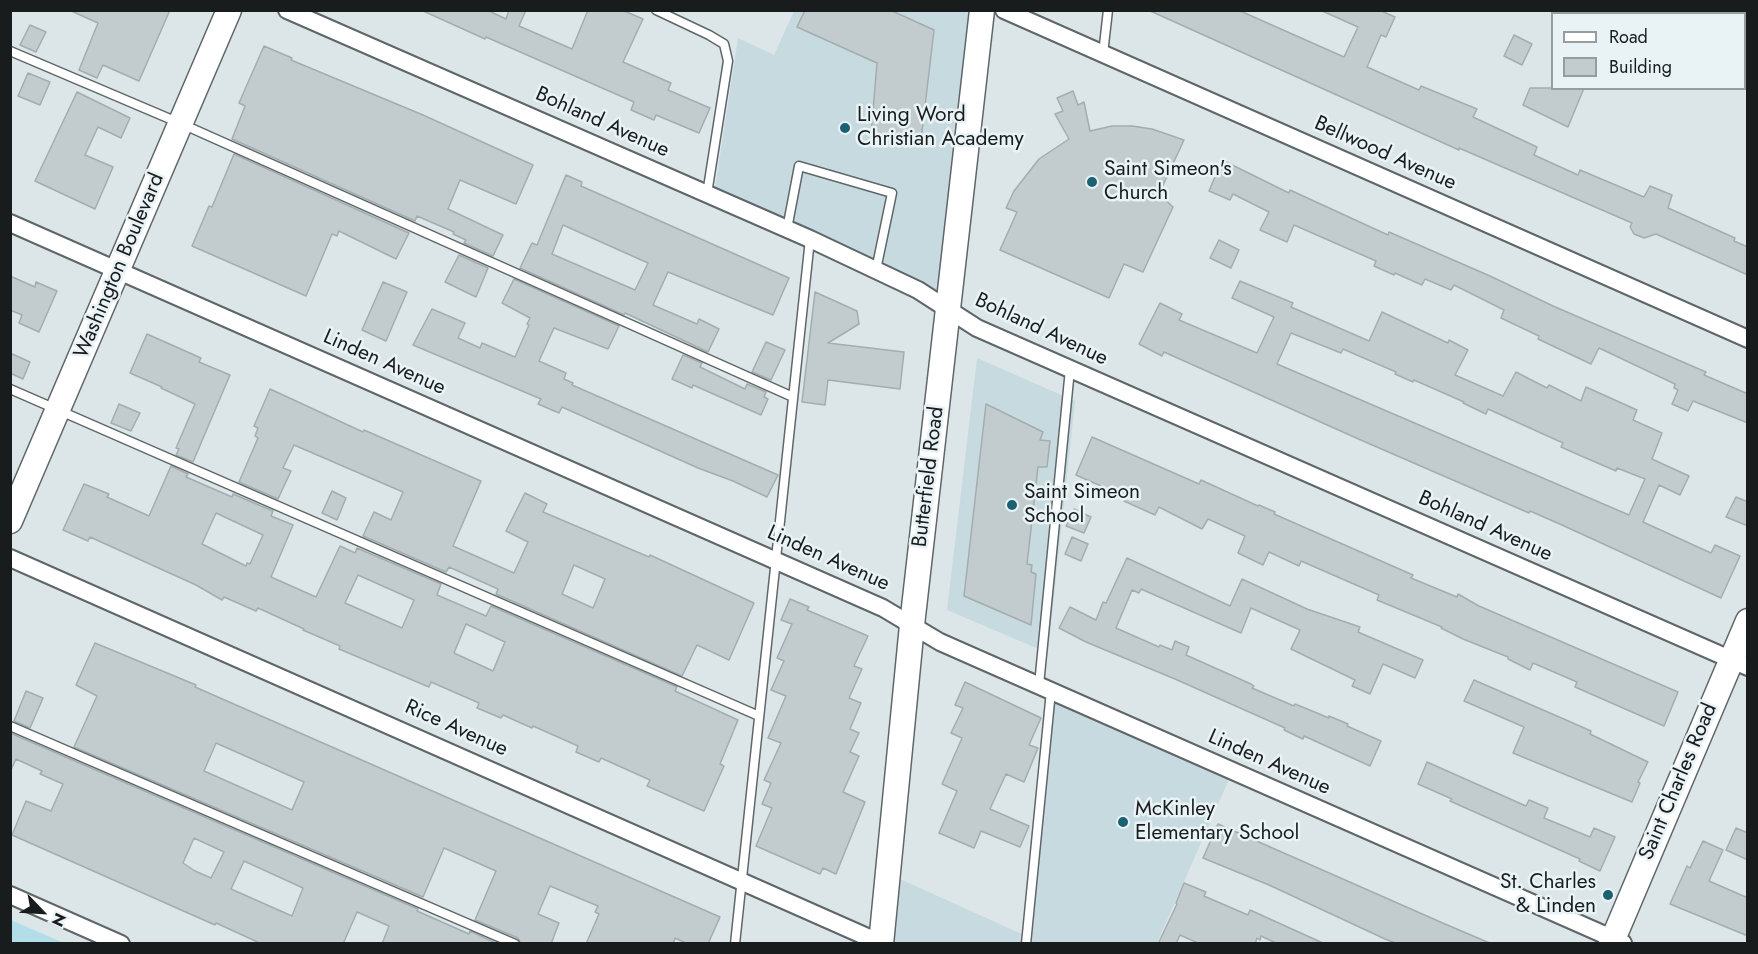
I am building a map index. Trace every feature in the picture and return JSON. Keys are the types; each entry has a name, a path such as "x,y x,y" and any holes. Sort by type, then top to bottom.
{"main road":[{"name":"Washington Boulevard","path":"10,521 229,10"},
{"name":"Butterfield Road","path":"882,943 912,625 982,10"},
{"name":"Saint Charles Road","path":"1616,942 1739,663 1748,621"}],"street":[{"name":"Bohland Avenue","path":"288,10 810,239 918,290 977,328 1739,663"},
{"name":"Bellwood Avenue","path":"1004,10 1748,339"},
{"name":"Linden Avenue","path":"10,223 776,560 883,608 940,642 1616,942"},
{"name":"Rice Avenue","path":"10,558 882,943"},
{"path":"10,895 121,944"}],"lane":[{"path":"656,10 709,34 724,44 728,61 707,194"},
{"path":"1103,54 1108,10"},
{"path":"10,51 182,124 793,397"},
{"path":"787,229 800,166 892,193 876,270"},
{"path":"735,944 810,239"},
{"path":"1026,944 1070,369"},
{"path":"10,389 759,716"},
{"path":"10,726 515,944"}],"shaded area":[{"name":"Living Word Christian Academy","path":"794,11 979,11 944,311 713,201 738,38 774,55"},
{"name":"Saint Simeon School","path":"977,358 1075,401 1048,653 947,610"},
{"name":"McKinley Elementary School","path":"1049,694 1234,768 1157,943 884,944 891,875 1024,935"},
{"path":"11,920 64,943 11,943"}],"building":[{"path":"69,10 170,10 139,81 103,65 97,78 79,70 98,23"},
{"path":"421,10 487,10 506,19 509,10 526,10 519,26 572,49 588,10 622,10 643,19 623,62 671,83 668,90 710,108 699,133 656,115 654,120 631,110 634,102"},
{"path":"805,10 890,10 934,30 921,140 871,134 877,63 797,27"},
{"path":"1148,10 1238,10 1344,57 1358,27 1320,10 1379,10 1395,17 1386,37 1381,35 1367,67 1419,90 1421,86 1477,109 1473,117 1537,147 1534,155 1578,175 1580,170 1644,197 1650,186 1672,195 1668,208 1735,238 1734,241 1748,247 1748,275 1656,234 1644,238 1634,234 1630,227 1632,223 1459,148 1459,150"},
{"path":"30,25 46,32 36,52 20,45"},
{"path":"1514,35 1532,44 1522,65 1504,56"},
{"path":"264,46 292,58 291,60 423,115 533,165 516,204 460,180 448,209 503,235 493,256 464,243 466,240 453,234 454,232 417,216 415,221 232,139 245,106 239,103"},
{"path":"28,73 50,82 40,105 18,96"},
{"path":"1530,88 1583,90 1568,127 1523,105"},
{"name":"Saint Simeon's Church","path":"1073,91 1078,105 1084,102 1090,131 1112,126 1132,126 1152,129 1184,140 1159,194 1173,207 1143,272 1124,264 1109,298 1000,250 1017,212 1006,208 1014,191 1039,159 1069,139 1055,114 1063,111 1057,98"},
{"path":"77,92 130,118 121,138 98,127 85,155 113,167 95,209 35,181"},
{"path":"234,154 409,233 396,259 339,231 337,236 332,234 306,296 192,246 209,206 212,207"},
{"path":"1222,160 1289,193 1290,190 1388,235 1389,232 1706,372 1704,375 1748,394 1748,423 1693,401 1688,411 1672,404 1678,390 1674,388 1675,384 1599,348 1591,364 1538,339 1539,336 1501,318 1504,310 1454,285 1451,290 1425,279 1422,285 1395,273 1394,275 1374,266 1376,261 1294,225 1287,242 1260,230 1269,212 1233,194 1230,200 1209,191"},
{"path":"566,175 582,182 581,186 789,278 773,315 668,272 653,305 697,324 699,319 719,329 708,352 520,268 532,243 537,245","holes":["563,225 648,263 635,290 552,254"]},
{"path":"1219,240 1239,250 1231,268 1210,258"},
{"path":"459,255 488,268 476,297 445,282"},
{"path":"10,276 35,287 36,282 57,291 39,332 19,323 22,315 10,310"},
{"path":"514,279 619,326 608,349 554,328 539,361 566,373 564,379 573,383 572,385 778,475 767,497 562,407 559,413 538,404 541,399 413,345 432,309 465,323 458,338 480,348 482,343 515,357 530,318 502,303"},
{"path":"1240,281 1293,303 1291,307 1369,341 1382,312 1468,350 1455,375 1503,396 1516,372 1547,388 1549,385 1581,401 1586,387 1637,410 1633,420 1662,433 1652,459 1689,476 1680,495 1659,485 1643,522 1711,553 1715,545 1740,556 1721,598 1530,511 1529,513 1363,441 1164,352 1162,356 1139,344 1160,303 1182,314 1179,320 1257,353 1274,317 1232,298","holes":["1291,333 1341,353 1343,349 1413,382 1414,380 1464,402 1486,414 1488,409 1563,443 1561,447 1616,471 1617,468 1645,479 1629,515 1277,364"]},
{"path":"383,282 407,292 386,341 362,330"},
{"path":"815,292 857,311 859,324 828,343 904,352 900,389 828,380 825,405 802,402"},
{"path":"147,334 201,358 199,362 230,375 193,462 176,455 179,449 176,448 195,404 130,373"},
{"path":"766,342 785,350 771,380 752,372"},
{"path":"10,353 30,362 23,379 10,373"},
{"path":"683,355 702,363 700,367 745,389 747,384 766,392 764,397 768,399 761,415 693,385 692,388 672,379"},
{"path":"270,389 363,432 364,430 481,481 453,546 514,573 528,542 506,531 525,493 547,504 543,512 649,557 650,555 754,603 729,660 697,645 682,676 496,594 498,589 449,567 446,572 363,536 374,512 391,520 403,492 294,445 283,468 291,471 278,499 239,482 258,438 255,436 258,428 254,426","holes":["574,565 605,579 593,608 562,594"]},
{"path":"119,404 140,413 131,431 111,423"},
{"path":"986,404 1043,432 1040,440 1050,441 1047,467 1038,467 1027,564 1032,565 1031,572 1036,574 1031,625 964,596"},
{"path":"1092,437 1199,484 1201,480 1259,505 1275,512 1274,514 1413,575 1411,578 1457,597 1458,594 1479,606 1678,692 1664,726 1575,687 1577,682 1533,663 1530,670 1508,657 1377,600 1379,595 1301,561 1299,566 1269,552 1263,565 1238,553 1245,536 1208,519 1202,529 1159,507 1155,515 1124,501 1126,497 1076,475"},
{"path":"171,466 188,474 186,477 232,497 233,494 273,511 271,516 293,525 271,577 316,597 340,546 355,553 357,548 441,584 437,595 486,616 491,606 677,687 675,691 738,720 720,764 724,766 704,811 647,786 650,780 601,758 599,762 576,752 578,746 533,726 532,728 503,715 501,718 477,708 479,703 431,682 429,687 339,649 340,646 258,608 256,611 224,597 222,600 196,585 90,537 88,541 63,530 84,484 109,494 107,497 149,516","holes":["216,513 263,535 250,564 247,563 246,566 202,544","358,575 414,600 402,628 345,603","466,624 505,642 493,671 454,653"]},
{"path":"332,491 346,498 337,520 322,513"},
{"path":"1736,497 1748,502 1748,526 1726,517"},
{"path":"1074,509 1091,517 1084,533 1066,526"},
{"path":"1072,537 1088,544 1081,561 1065,554"},
{"path":"1127,558 1230,606 1242,579 1307,609 1360,627 1358,632 1423,660 1415,678 1383,664 1370,694 1352,686 1355,680 1291,649 1300,630 1251,608 1241,633 1141,589 1139,593 1132,590 1116,628 1159,647 1160,645 1172,650 1175,641 1189,647 1186,655 1251,684 1254,686 1252,688 1294,706 1295,704 1329,718 1329,716 1381,741 1370,766 1304,736 1303,739 1284,730 1285,728 1086,642 1059,628 1070,607 1096,620"},
{"path":"790,599 809,607 807,610 868,636 854,666 862,669 849,698 861,703 850,729 859,733 850,752 859,756 843,792 865,802 836,874 823,868 820,874 756,846 772,808 762,804 771,783 764,780 781,743 768,738 786,696 771,690 784,661 777,658 792,624 781,620"},
{"path":"95,643 196,685 195,687 720,917 708,944 688,944 675,938 673,944 586,944 599,914 595,912 598,906 550,886 538,914 559,923 551,944 521,944 518,938 475,920 496,871 444,848 423,897 74,747 97,696 76,685","holes":["216,743 304,782 292,810 204,771"]},
{"path":"1474,680 1591,731 1590,734 1648,762 1638,782 1640,783 1632,802 1513,753 1524,727 1464,701"},
{"path":"965,682 1041,718 1029,745 1038,748 1024,782 1006,774 990,809 1029,826 1020,847 981,831 974,848 939,833 957,791 942,784 962,738 951,733 963,708 955,705"},
{"path":"26,691 43,698 30,728 14,721"},
{"path":"10,733 418,909 417,911 469,934 470,931 498,944 382,944 389,926 357,912 343,944 262,944 12,835 26,801 51,811 63,784 40,774 42,771 16,759 10,772","holes":["194,838 224,852 211,878 183,863","244,861 303,888 292,916 231,889"]},
{"path":"1427,762 1526,806 1529,800 1548,808 1544,818 1590,837 1594,828 1615,837 1600,871 1579,861 1580,859 1450,801 1452,799 1418,784"},
{"path":"1218,824 1492,944 1398,944 1385,939 1269,885 1203,858"},
{"path":"1736,828 1748,833 1748,860 1726,850"},
{"path":"1703,841 1723,850 1709,881 1748,898 1748,936 1670,904 1687,866 1690,868"},
{"path":"1184,883 1206,892 1204,896 1248,915 1250,910 1325,944 1278,944 1261,936 1260,940 1257,938 1255,944 1200,944 1180,935 1176,944 1158,944"}],"place":[{"name":"Living Word Christian Academy","path":"845,128"},
{"name":"Saint Simeon's Church","path":"1092,182"},
{"name":"Saint Simeon School","path":"1012,505"},
{"name":"McKinley Elementary School","path":"1123,822"},
{"name":"St. Charles & Linden","path":"1608,895"}]}
